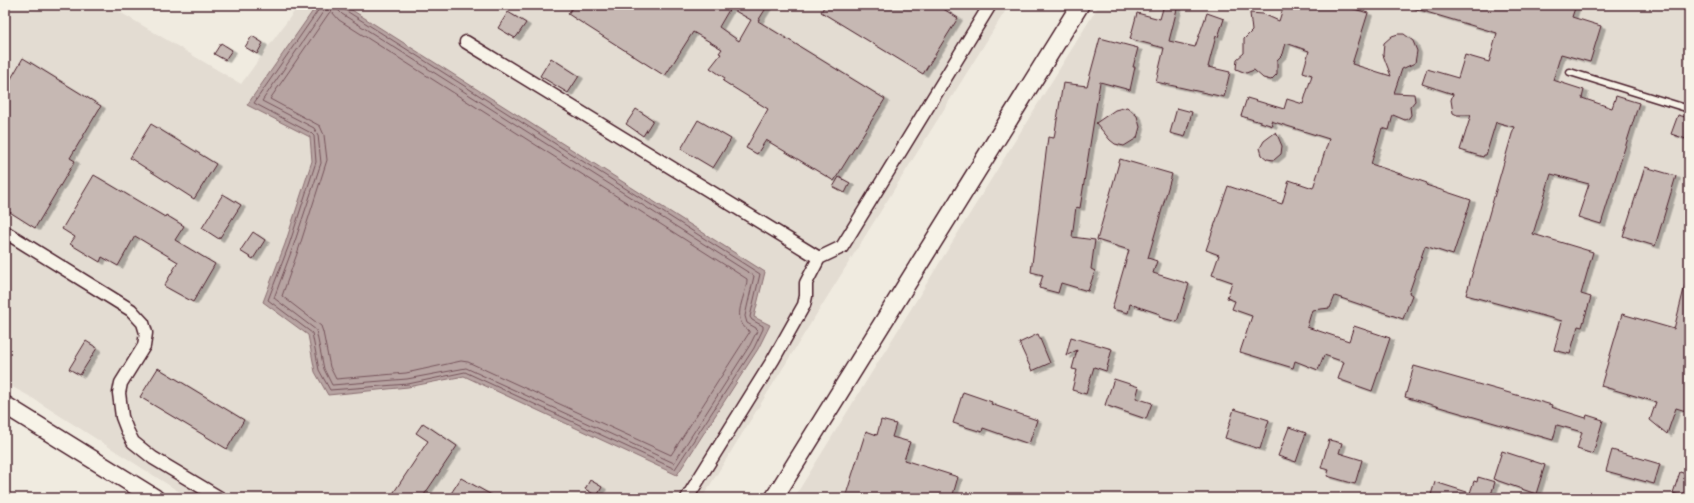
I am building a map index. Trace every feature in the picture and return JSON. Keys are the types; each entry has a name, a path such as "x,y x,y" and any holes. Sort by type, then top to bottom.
{"street":[{"path":"687,498 773,360 804,305 806,283 819,258 842,247 990,5"},
{"path":"774,498 1080,5"},
{"path":"466,42 819,258"},
{"path":"5,232 132,310 142,323 146,334 144,346 121,384 119,393 122,417 127,430 133,442 153,458 220,498"},
{"path":"5,405 155,498"}],"lane":[{"path":"1570,72 1689,109"}],"shaded area":[{"path":"11,5 108,5 241,84 299,5 1009,5 702,498 189,498 29,396 5,383 5,15"},
{"path":"1099,5 1689,5 1689,498 794,498"}],"water":[{"path":"317,5 344,5 765,272 754,317 770,325 758,349 677,475 464,376 408,387 328,395 315,372 308,335 263,302 285,244 312,161 310,137 247,105"}],"building":[{"path":"574,5 768,5 758,21 885,99 834,181 766,140 757,154 746,148 768,109 723,81 725,78 710,68 721,54 719,53 722,49 693,32 665,76 568,14","holes":["730,8 751,20 739,41 719,27"]},
{"path":"825,5 937,5 958,18 923,74 821,12"},
{"path":"1164,5 1178,5 1169,41 1195,47 1207,13 1224,19 1218,37 1216,36 1208,67 1230,72 1224,97 1156,82 1164,48 1130,39 1137,13 1160,19"},
{"path":"1284,5 1340,5 1368,13 1352,64 1391,76 1383,55 1384,43 1392,36 1398,34 1404,34 1413,41 1417,51 1415,63 1402,69 1394,93 1414,94 1415,101 1410,107 1411,115 1405,120 1393,115 1389,130 1382,128 1371,164 1471,200 1453,255 1425,246 1409,293 1412,295 1403,319 1335,296 1330,308 1312,310 1307,327 1349,341 1354,326 1390,338 1372,391 1338,379 1344,362 1324,355 1318,370 1295,361 1293,368 1240,352 1252,316 1232,309 1235,301 1227,298 1232,282 1212,275 1219,255 1206,250 1228,186 1282,204 1289,180 1313,188 1329,139 1271,121 1273,126 1241,116 1247,98 1284,109 1287,99 1303,104 1312,75 1303,72 1309,51 1286,43 1283,54 1277,60 1277,74 1271,80 1263,78 1254,70 1246,73 1236,69 1237,59 1244,53 1244,39 1252,31 1250,13 1263,14 1279,21"},
{"path":"1413,5 1576,5 1572,17 1601,26 1590,62 1561,54 1553,80 1584,90 1582,98 1612,108 1616,96 1639,103 1601,224 1578,217 1589,184 1551,174 1533,234 1593,252 1581,294 1591,297 1582,327 1578,326 1570,354 1554,350 1562,321 1466,295 1514,127 1496,122 1486,155 1483,157 1460,150 1471,115 1457,115 1453,113 1451,100 1453,94 1422,84 1427,69 1458,78 1465,55 1489,62 1497,33 1413,8"},
{"path":"508,12 526,23 515,38 498,28"},
{"path":"252,36 263,43 257,54 245,47"},
{"path":"1100,38 1138,48 1133,67 1135,67 1130,90 1100,82 1080,208 1076,207 1072,237 1095,240 1091,269 1095,271 1088,291 1061,283 1058,293 1039,288 1043,275 1031,272 1048,137 1054,138 1063,83 1087,86"},
{"path":"221,43 232,50 225,60 214,54"},
{"path":"23,58 101,106 70,158 75,161 35,228 5,209 5,89"},
{"path":"551,58 579,76 568,93 540,76"},
{"path":"1127,107 1137,116 1140,127 1137,138 1124,146 1115,144 1110,140 1096,123 1115,110"},
{"path":"1177,108 1192,112 1185,137 1170,133"},
{"path":"636,109 653,120 643,136 626,124"},
{"path":"1678,115 1689,118 1689,140 1671,134"},
{"path":"698,120 731,139 713,168 681,149"},
{"path":"151,124 216,164 194,199 130,158"},
{"path":"1276,132 1282,146 1281,154 1274,160 1267,159 1262,155 1260,148 1264,141"},
{"path":"1120,159 1172,174 1148,258 1157,261 1153,273 1189,284 1177,322 1159,317 1160,314 1130,304 1128,313 1112,309 1129,250 1097,240"},
{"path":"1645,167 1676,176 1655,246 1623,236"},
{"path":"94,175 165,217 166,215 184,226 175,240 215,264 193,302 164,286 178,262 135,236 118,266 102,257 100,262 70,244 75,237 62,229"},
{"path":"839,177 850,183 845,193 833,187"},
{"path":"223,194 241,205 219,239 202,228"},
{"path":"253,232 265,240 253,259 240,251"},
{"path":"1685,285 1689,285 1689,412 1676,408 1667,434 1650,420 1656,402 1601,386 1622,314 1674,329"},
{"path":"1038,334 1050,363 1032,371 1019,343"},
{"path":"1071,337 1112,349 1106,371 1094,367 1086,394 1072,390 1077,370 1072,369 1077,350 1066,356"},
{"path":"86,341 97,348 80,375 69,369"},
{"path":"1414,366 1552,405 1551,407 1586,418 1587,415 1603,420 1593,454 1577,449 1582,432 1557,425 1553,440 1405,397"},
{"path":"158,368 244,420 227,449 140,397"},
{"path":"1114,379 1139,387 1136,398 1152,403 1146,419 1105,405"},
{"path":"963,392 992,402 991,404 1037,420 1029,444 983,428 982,432 953,423"},
{"path":"1234,409 1269,420 1260,449 1225,438"},
{"path":"881,420 896,424 892,437 910,442 904,460 958,477 952,498 845,498 866,431 877,435"},
{"path":"423,423 457,446 422,498 390,498 428,441 416,433"},
{"path":"1289,427 1306,433 1296,462 1278,456"},
{"path":"1329,440 1342,443 1339,453 1362,460 1355,484 1327,476 1329,470 1321,468"},
{"path":"1612,450 1660,464 1654,484 1606,471"},
{"path":"1502,451 1545,465 1536,494 1493,479"},
{"path":"1680,472 1689,475 1689,498 1673,493"},
{"path":"1478,477 1495,482 1490,498 1430,498 1435,482 1470,493 1474,481 1477,482"},
{"path":"461,478 497,498 448,498"},
{"path":"590,480 602,487 597,496 585,489"}]}
